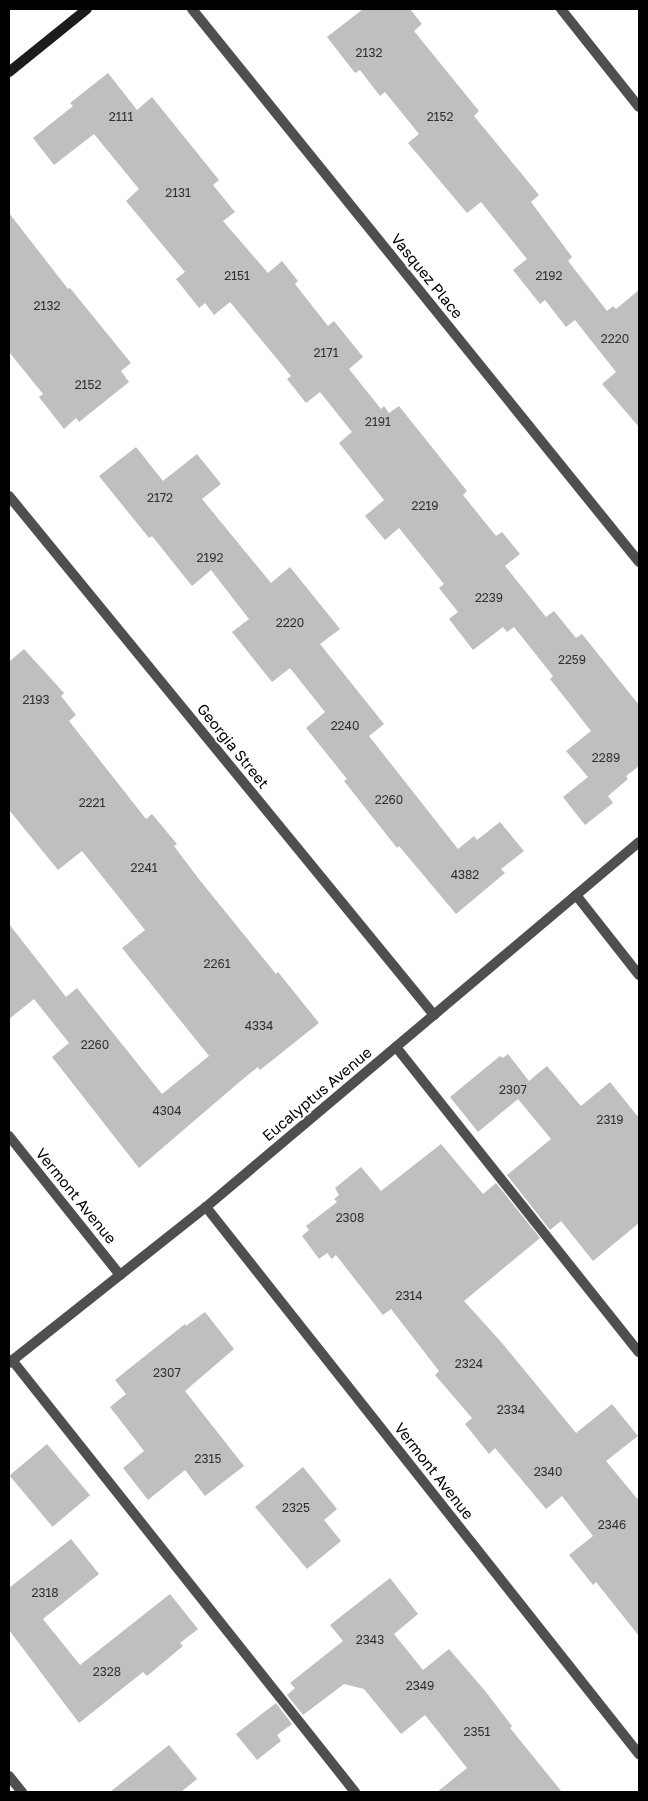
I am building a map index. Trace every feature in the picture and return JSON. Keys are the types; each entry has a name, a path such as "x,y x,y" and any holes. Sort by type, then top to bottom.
{"street":[{"path":"9,72 87,9"},
{"name":"Vasquez Place","path":"192,9 639,562"},
{"path":"561,9 639,106"},
{"name":"Georgia Street","path":"9,496 434,1014"},
{"name":"Eucalyptus Avenue","path":"10,1361 206,1207 639,842"},
{"path":"576,895 639,976"},
{"path":"396,1047 639,1352"},
{"name":"Vermont Avenue","path":"9,1136 120,1275"},
{"name":"Vermont Avenue","path":"206,1207 639,1754"},
{"path":"10,1361 355,1792"},
{"path":"9,1776 22,1792"}],"building":[{"path":"363,9 410,9 422,24 414,31 479,111 474,116 539,195 531,202 572,257 568,261 607,311 613,306 616,309 639,290 639,427 602,384 616,372 575,320 566,327 545,300 540,304 513,270 527,259 481,202 467,213 408,143 419,134 385,92 380,96 360,70 355,73 327,37"},
{"path":"108,73 137,110 152,97 219,180 213,185 235,212 223,221 268,273 282,261 298,281 295,284 328,326 334,321 363,357 349,369 381,409 384,406 389,413 399,406 467,491 463,495 496,536 502,532 520,554 505,566 546,617 554,611 576,638 582,634 639,705 639,766 626,776 628,779 608,796 613,803 585,825 563,797 588,777 566,751 591,731 550,679 553,676 514,627 507,632 503,627 473,650 449,619 458,612 439,588 444,584 399,528 385,540 365,516 384,500 339,443 352,432 320,392 306,403 287,379 291,376 230,302 214,315 205,303 199,308 176,279 185,272 126,201 139,189 94,134 54,165 33,138 73,106 70,103"},
{"path":"9,213 68,289 70,288 131,363 121,371 129,382 79,422 76,418 64,429 39,397 43,394 9,352"},
{"path":"136,447 163,481 197,454 221,484 202,499 271,583 290,567 340,629 320,644 384,724 369,736 458,849 474,836 477,840 500,822 524,851 501,869 505,873 456,914 399,846 397,848 344,781 347,779 306,728 325,712 290,668 272,682 232,632 249,619 211,570 192,586 152,536 149,538 99,476"},
{"path":"24,649 64,693 61,696 76,715 69,721 146,819 152,814 177,844 174,846 198,878 276,974 278,972 319,1023 260,1070 258,1067 243,1079 139,1168 52,1057 69,1043 34,999 9,1019 9,924 66,997 77,988 162,1094 209,1056 122,948 145,930 82,851 58,870 9,810 9,662"},
{"path":"508,1054 529,1081 547,1066 581,1106 610,1082 639,1118 639,1223 593,1261 561,1221 550,1230 507,1175 551,1139 518,1099 478,1132 450,1097 500,1056 503,1058"},
{"path":"441,1144 483,1194 496,1183 540,1238 464,1301 502,1343 576,1433 612,1404 638,1436 606,1461 639,1501 639,1636 596,1582 593,1585 569,1555 593,1536 562,1496 546,1509 495,1448 489,1454 465,1424 472,1418 435,1375 439,1371 391,1309 383,1315 336,1255 332,1259 327,1253 319,1259 302,1236 309,1230 306,1226 337,1202 334,1199 339,1195 335,1188 361,1167 381,1191"},
{"path":"205,1312 234,1349 185,1391 244,1466 205,1496 185,1470 148,1500 123,1468 144,1451 110,1407 126,1394 115,1380 185,1324 186,1326"},
{"path":"47,1444 90,1495 53,1527 9,1475"},
{"path":"303,1467 337,1509 324,1520 341,1541 307,1569 255,1507"},
{"path":"71,1539 99,1574 43,1619 80,1665 170,1594 198,1629 180,1643 183,1646 147,1676 143,1672 79,1723 9,1630 9,1588"},
{"path":"390,1578 418,1614 394,1634 423,1670 449,1649 486,1692 512,1726 510,1728 562,1792 437,1792 467,1768 425,1715 401,1734 364,1689 344,1684 303,1715 287,1695 295,1688 290,1683 343,1641 330,1625"},
{"path":"276,1703 292,1724 277,1735 281,1741 257,1760 236,1734"},
{"path":"169,1745 197,1779 181,1792 110,1792"}]}
